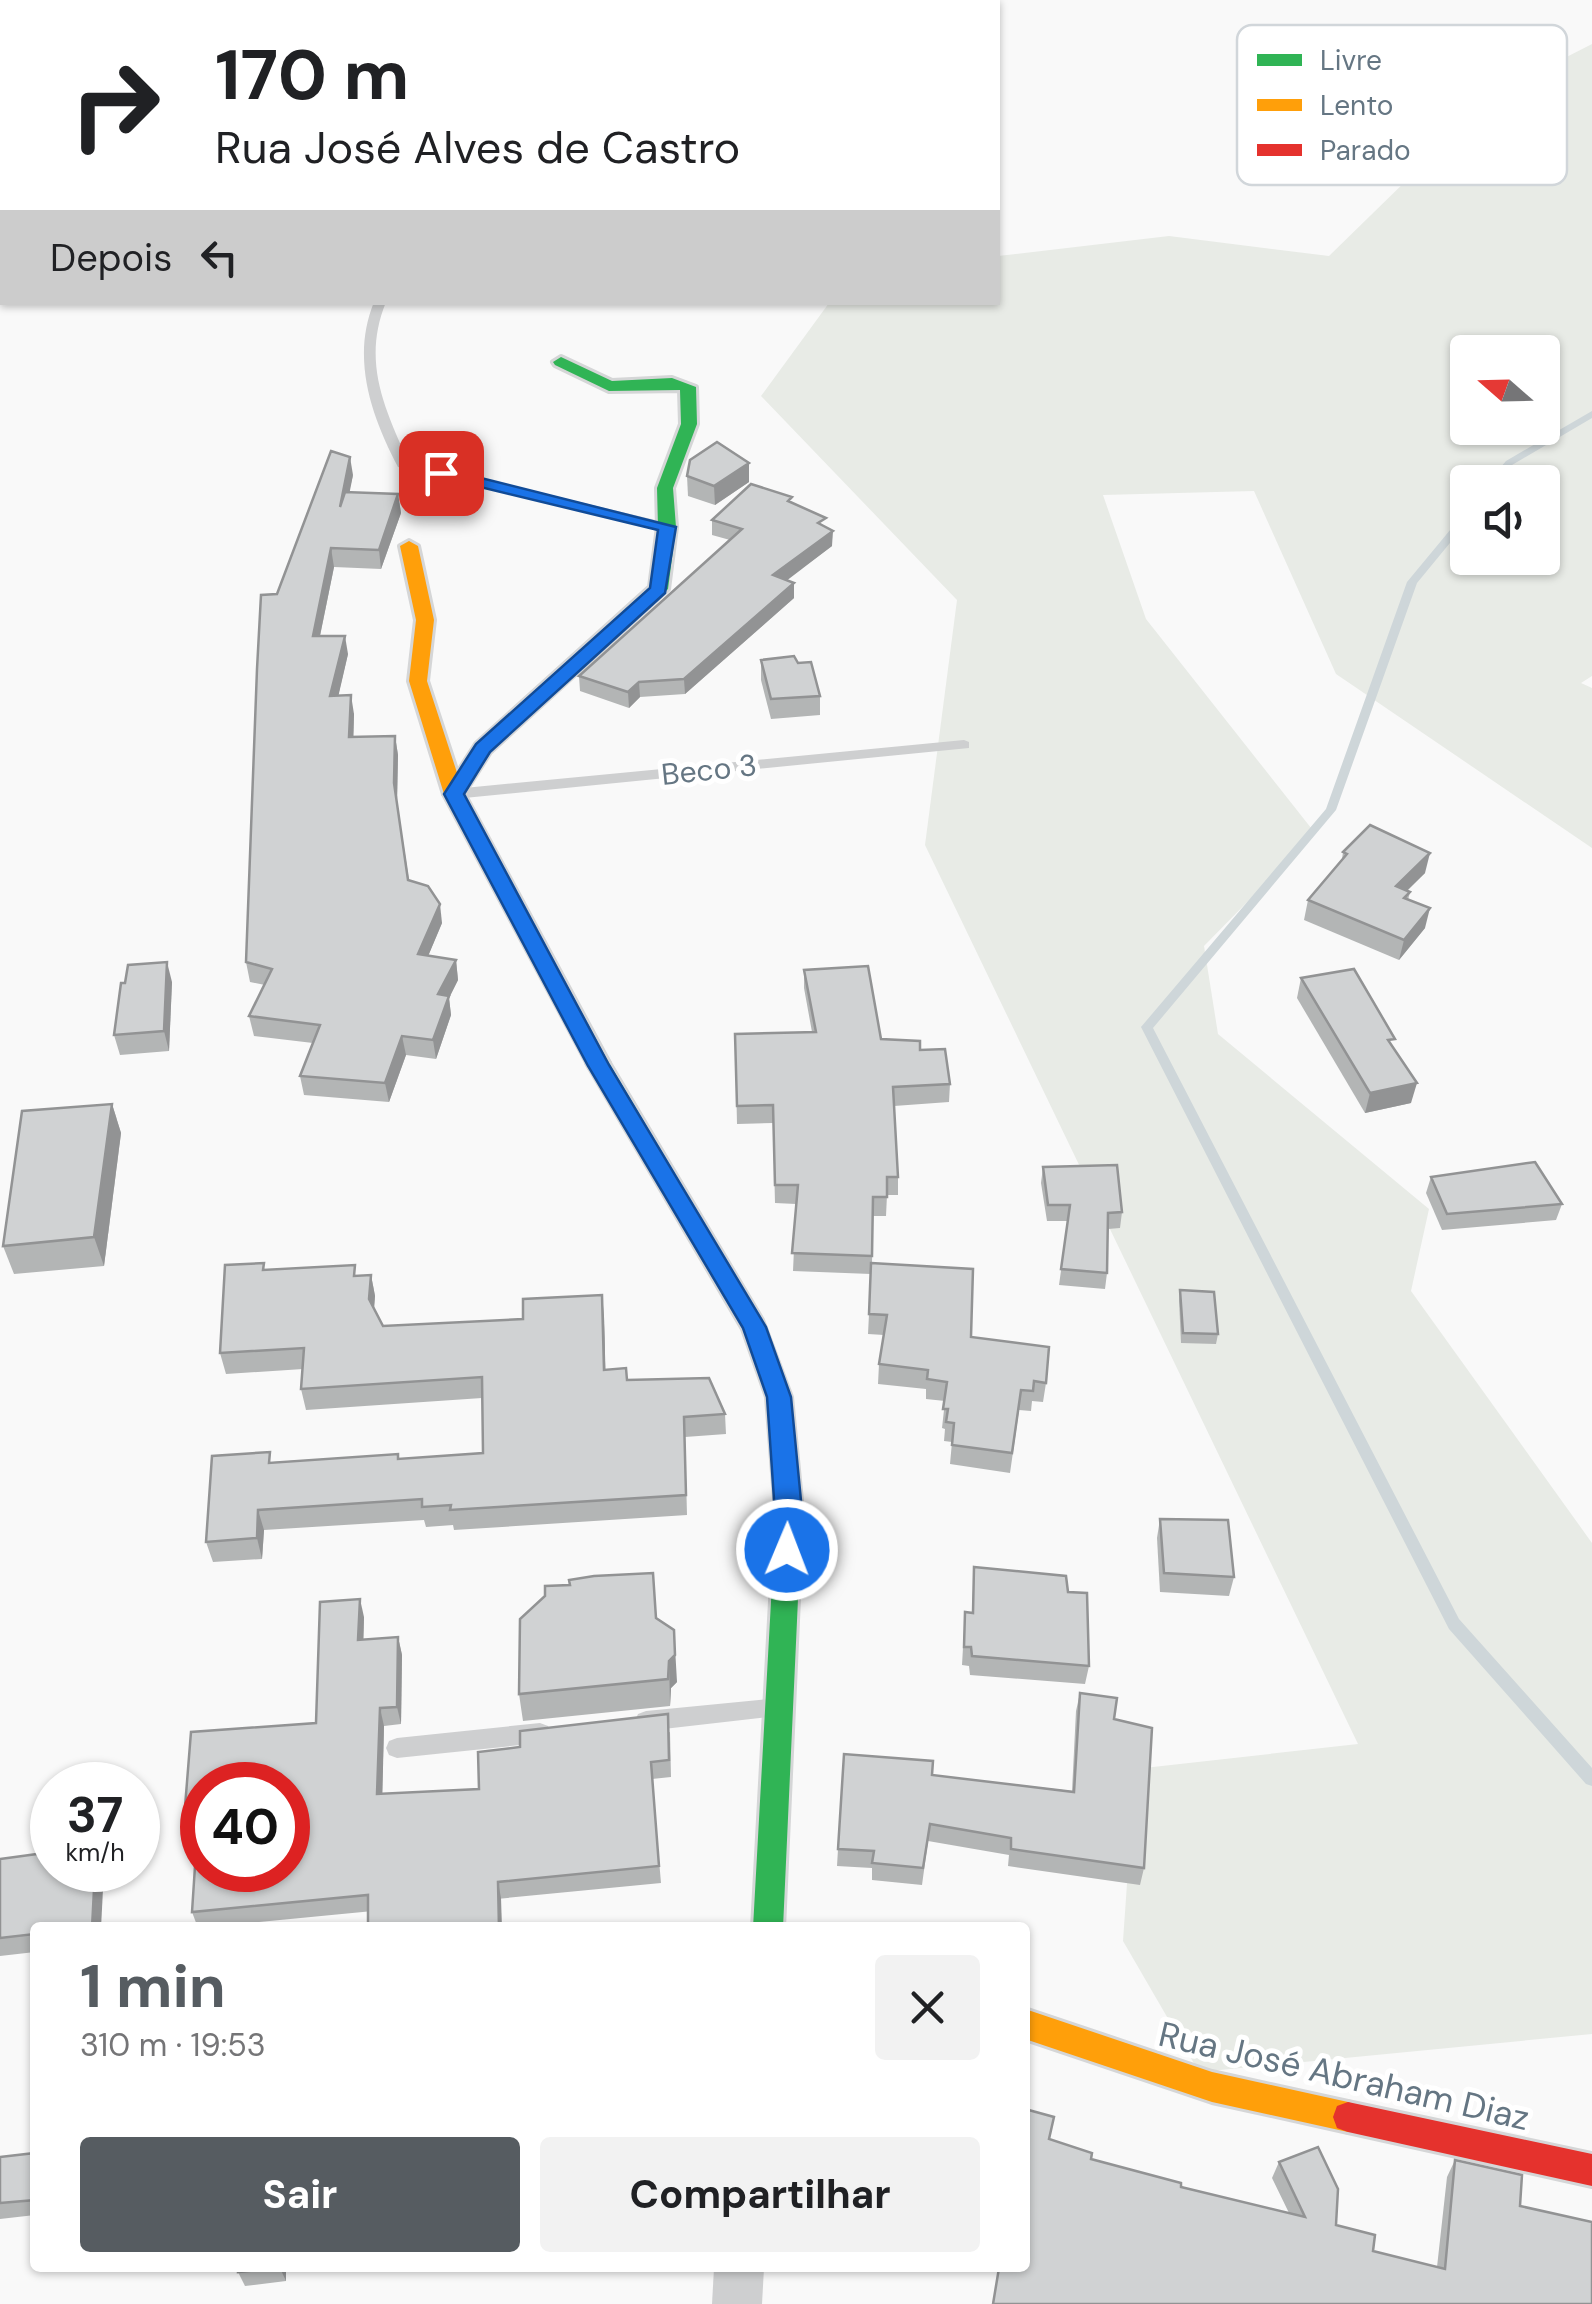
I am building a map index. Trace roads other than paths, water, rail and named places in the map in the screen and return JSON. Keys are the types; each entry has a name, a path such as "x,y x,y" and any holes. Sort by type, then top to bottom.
{"street":[{"path":"454,794 482,748 658,589 667,527 665,488 689,424 688,388 672,383 609,386 561,362"},
{"path":"409,546 425,620 418,681 454,794 599,1066 754,1327 779,1397 789,1511 768,1922"},
{"name":"Rua José Abraham Diaz","path":"1030,2026 1212,2087 1592,2170"},
{"path":"737,2304 740,2272"}],"lane":[{"path":"378,305 369,322 371,392 403,464 667,527"},
{"name":"Beco 3","path":"454,794 964,745"},
{"path":"626,1724 779,1707"},
{"path":"397,1748 569,1730"}],"waterway":[{"path":"1507,465 1592,414"},
{"path":"1450,536 1412,582 1331,810 1147,1027 1454,1624 1592,1779"}]}
